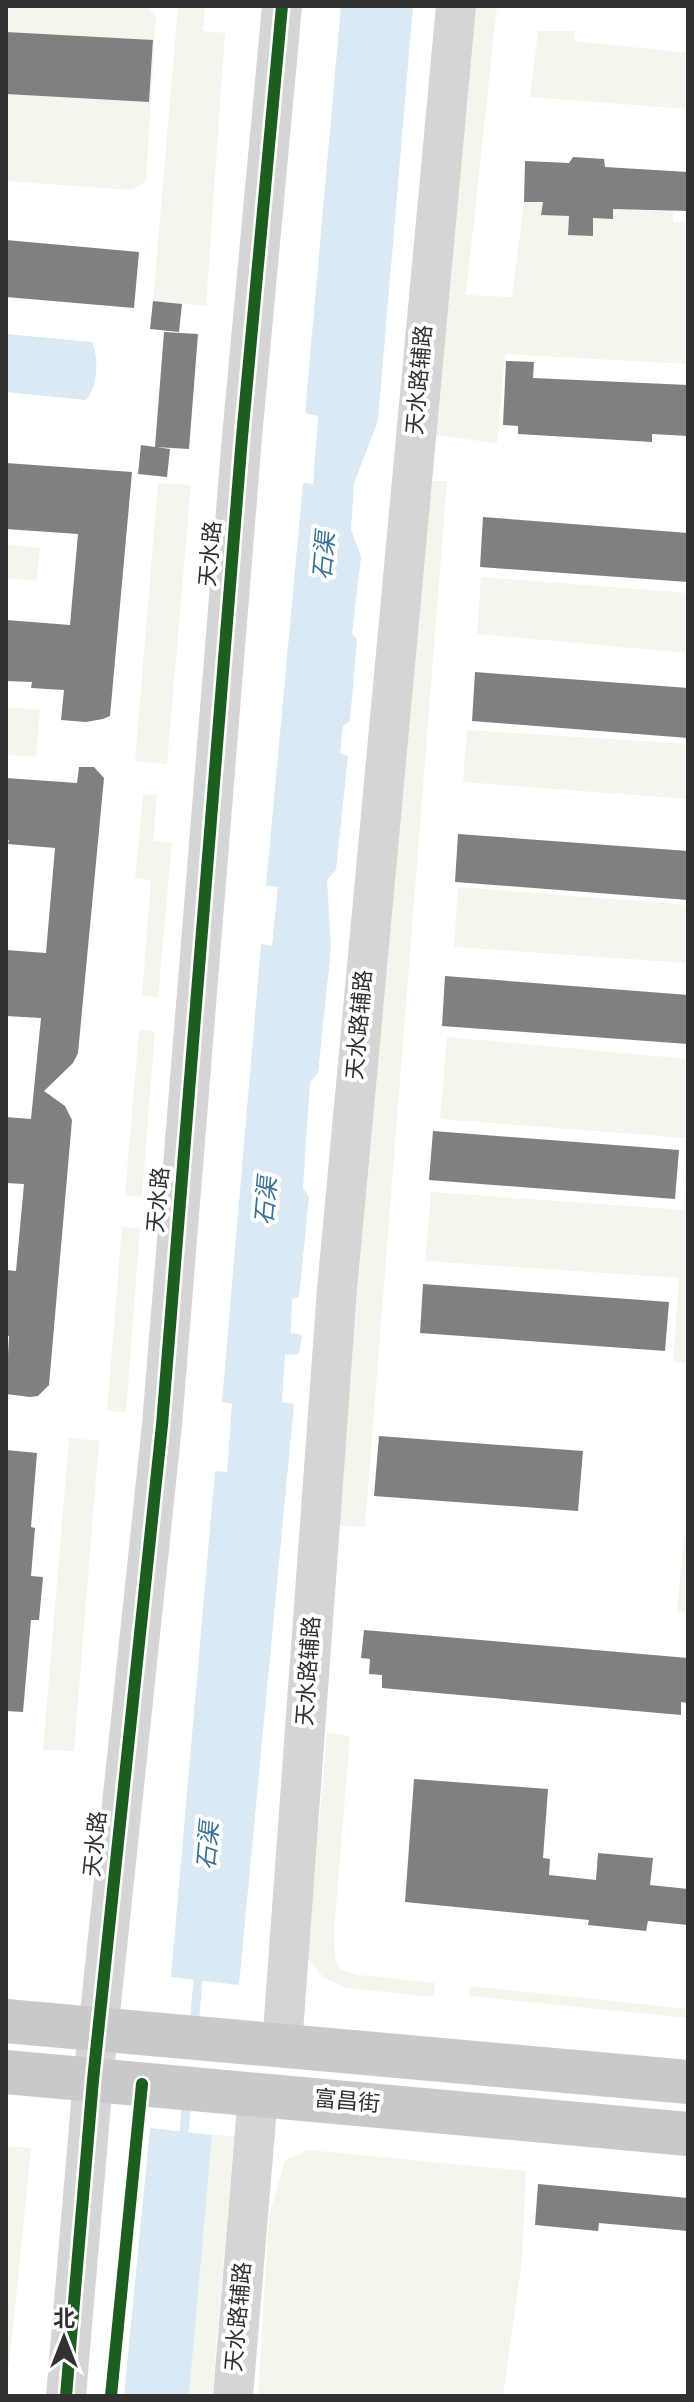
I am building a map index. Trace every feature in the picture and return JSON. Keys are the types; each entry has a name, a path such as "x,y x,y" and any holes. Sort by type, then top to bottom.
{"main road":[{"path":"6,2021 688,2082"},
{"name":"富昌街","path":"6,2072 688,2134"}],"street":[{"name":"天水路","path":"66,2396 98,2029 162,1425 240,453 282,6"},
{"name":"天水路辅路","path":"263,2044 337,1290 456,6"},
{"name":"天水路辅路","path":"233,2396 246,2094"}],"shaded area":[{"path":"6,6 148,6 156,16 146,181 132,190 6,181 6,94 149,102 153,41 6,32"},
{"path":"178,6 205,6 203,31 225,33 206,306 153,301"},
{"path":"476,6 497,6 466,295 512,297 524,202 543,202 541,215 569,216 568,235 592,236 593,218 613,219 613,209 673,211 673,222 688,222 688,364 505,354 497,443 432,435"},
{"path":"538,31 574,31 574,41 688,53 688,109 530,97"},
{"path":"425,481 447,481 365,1527 338,1526"},
{"path":"158,483 191,485 167,764 135,761"},
{"path":"6,544 40,548 37,581 6,578"},
{"path":"481,577 688,593 688,653 477,634"},
{"path":"6,707 40,710 36,757 6,755"},
{"path":"467,730 688,744 688,799 463,782"},
{"path":"143,794 157,795 153,841 172,843 158,998 142,995 151,880 135,878"},
{"path":"458,887 688,905 688,963 454,947"},
{"path":"139,1030 155,1031 142,1197 125,1195"},
{"path":"447,1037 688,1059 688,1363 673,1362 679,1278 425,1261 431,1192 684,1210 686,1138 440,1119"},
{"path":"122,1227 140,1228 126,1412 107,1411"},
{"path":"69,1438 99,1441 74,1751 43,1750"},
{"path":"684,1535 688,1536 688,1613 677,1612"},
{"path":"327,1733 350,1736 334,1931 335,1956 340,1970 435,1983 433,1997 347,1988 324,1978 307,1958"},
{"path":"470,1986 688,2009 688,2018 469,1996"},
{"path":"212,2135 234,2136 212,2396 189,2396"},
{"path":"6,2146 31,2148 9,2366 6,2367"},
{"path":"308,2150 526,2171 522,2260 503,2396 258,2396 269,2216 285,2160"}],"water":[{"path":"341,6 413,6 378,421 354,483 351,529 361,557 352,634 357,639 350,721 343,726 340,753 348,756 336,870 327,880 331,948 318,1073 310,1082 303,1188 309,1197 299,1297 292,1299 291,1333 302,1335 299,1354 285,1355 282,1402 294,1404 239,1985 171,1977 215,1471 227,1472 232,1404 222,1402 261,944 272,946 278,887 266,886 303,483 313,484 318,416 305,413"},
{"path":"6,334 92,342 96,372 93,388 86,400 6,392"},
{"path":"150,2128 212,2135 189,2396 124,2396"}],"building":[{"path":"6,32 153,40 149,102 6,94"},
{"path":"573,157 604,159 605,167 688,172 688,211 613,209 613,219 593,218 593,236 568,235 569,216 541,215 543,202 524,202 525,161 569,163"},
{"path":"6,240 139,252 134,308 6,297"},
{"path":"153,301 182,304 179,332 150,329"},
{"path":"164,332 198,334 189,449 155,447"},
{"path":"506,361 534,362 533,378 688,385 688,436 652,434 652,442 518,434 518,426 503,425"},
{"path":"141,445 170,449 167,477 138,474"},
{"path":"6,463 132,472 110,716 103,719 86,722 61,720 64,690 31,688 32,682 6,681 6,620 70,625 78,534 6,529"},
{"path":"483,517 688,533 688,582 480,567"},
{"path":"475,672 688,688 688,738 472,721"},
{"path":"79,767 94,767 104,778 78,1053 73,1063 44,1091 65,1106 72,1120 49,1385 38,1396 30,1397 6,1394 9,1336 6,1336 6,1270 16,1271 24,1184 6,1183 6,1117 31,1119 41,1018 6,1016 6,950 46,953 55,848 8,844 6,778 77,783"},
{"path":"458,834 688,851 688,900 455,882"},
{"path":"445,976 688,995 688,1044 442,1026"},
{"path":"433,1131 679,1150 675,1199 429,1180"},
{"path":"423,1284 669,1302 665,1351 420,1333"},
{"path":"379,1436 583,1451 578,1511 374,1496"},
{"path":"6,1450 37,1453 31,1576 43,1577 39,1620 31,1620 23,1712 6,1711"},
{"path":"364,1630 688,1658 688,1703 681,1702 681,1715 382,1688 382,1675 369,1674 370,1659 361,1658"},
{"path":"414,1779 548,1789 543,1858 550,1859 549,1875 596,1880 598,1853 653,1858 650,1885 688,1889 688,1925 648,1921 646,1931 588,1925 589,1920 405,1902"},
{"path":"538,2184 688,2198 688,2231 599,2223 598,2231 535,2225"}],"waterway":[{"name":"石渠","path":"194,2026 199,1969"},
{"name":"石渠","path":"183,2142 187,2101"}],"cycle path":[{"path":"66,2396 93,2080 162,1425 242,437 282,6"},
{"path":"111,2396 142,2084"}]}
